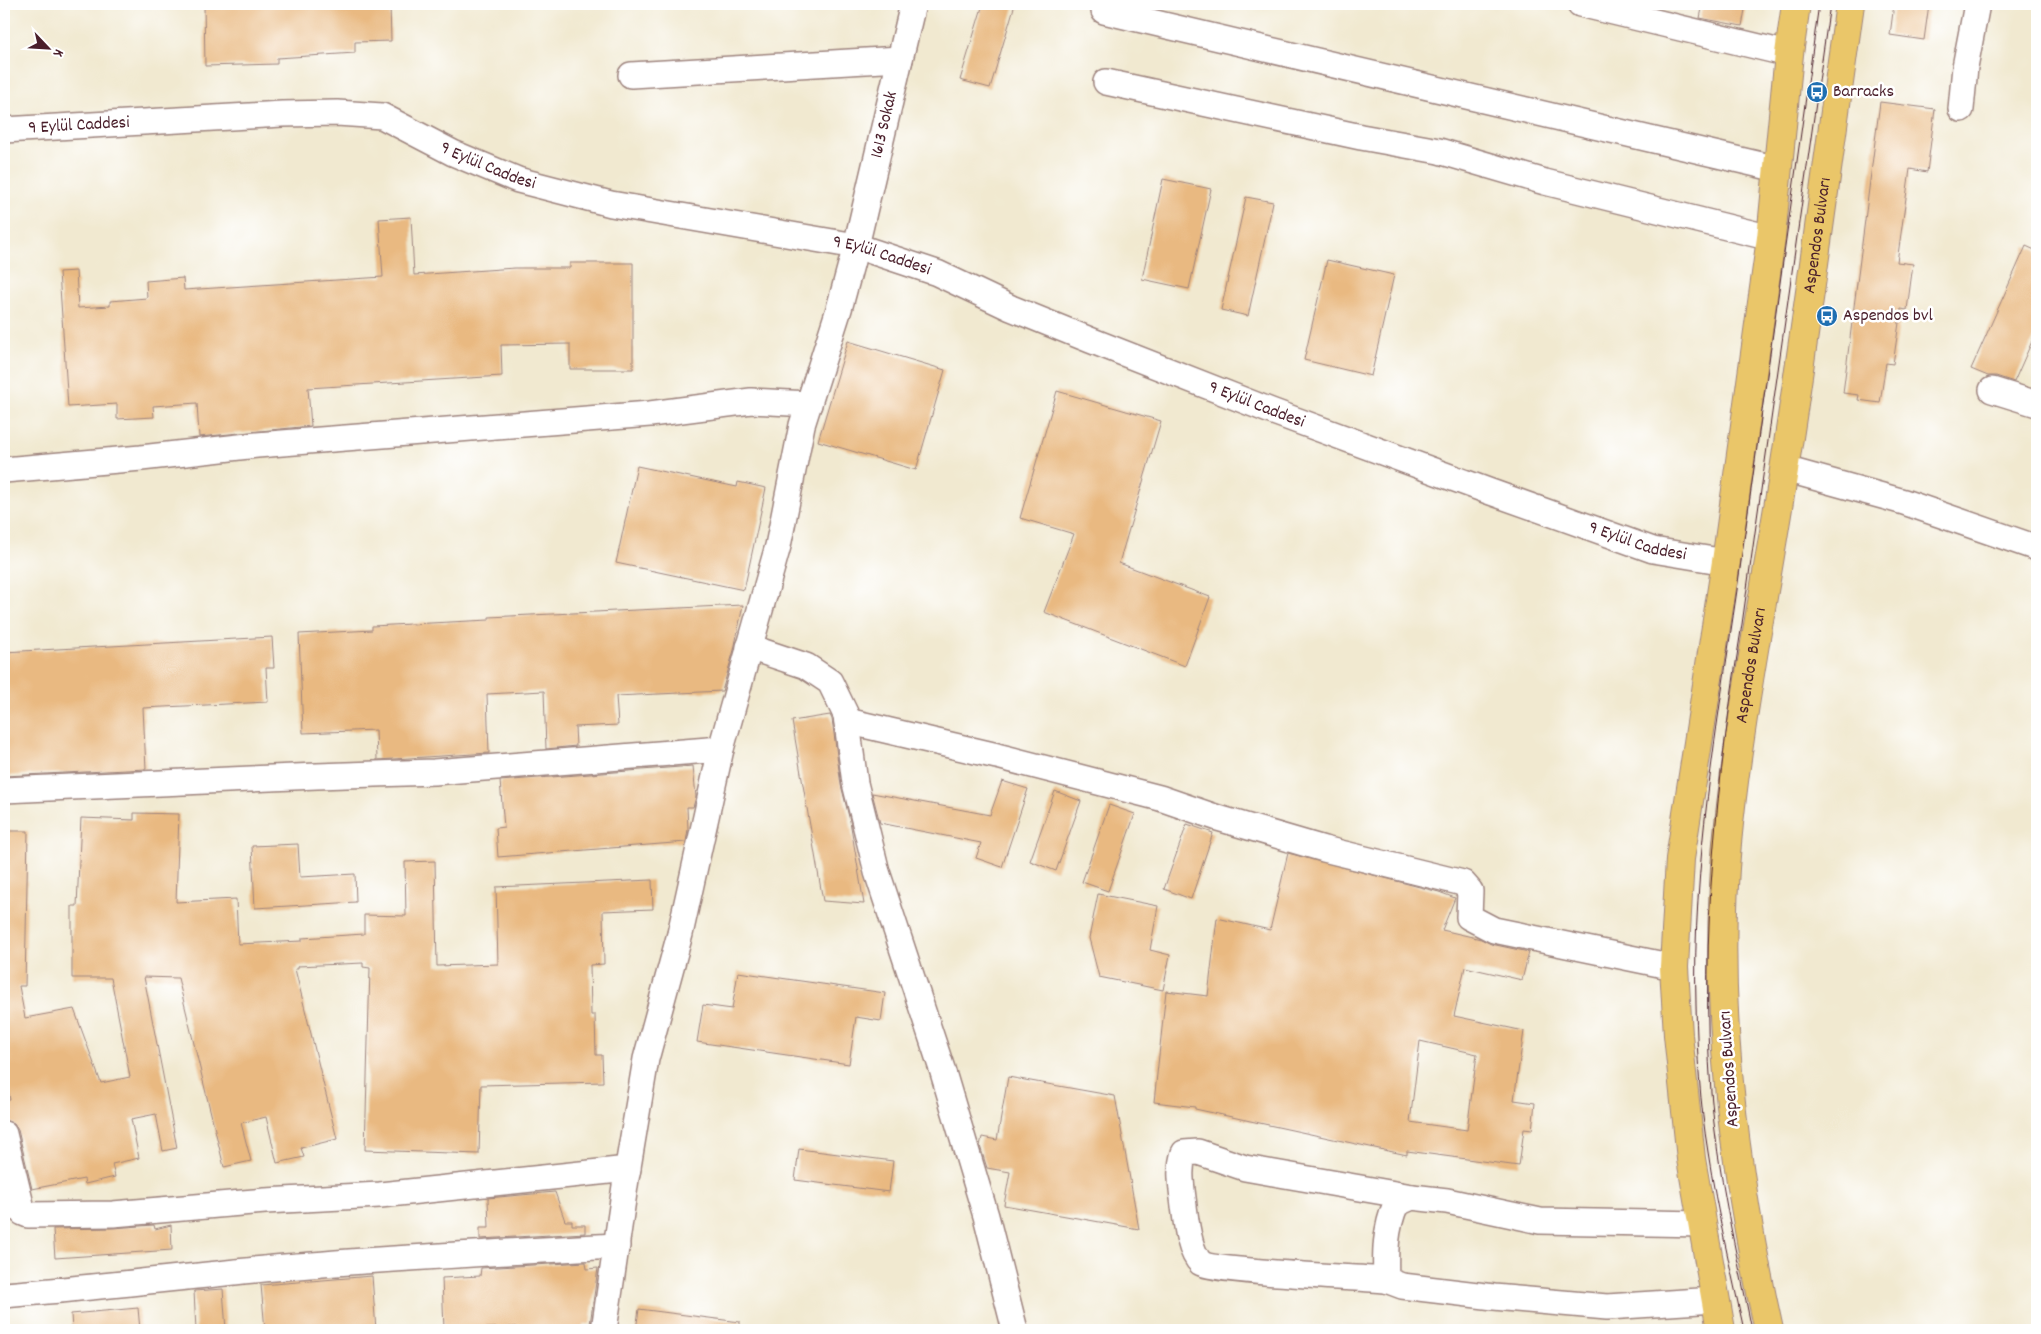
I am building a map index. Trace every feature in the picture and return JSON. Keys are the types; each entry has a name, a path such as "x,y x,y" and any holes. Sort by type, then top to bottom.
{"main road":[{"path":"1721,1330 1691,1159 1678,1035 1674,967 1680,859 1726,562 1771,238 1789,54 1796,4"},
{"name":"Aspendos Bulvarı","path":"1769,1330 1754,1264 1736,1158 1727,1064 1722,950 1727,844 1742,727 1785,469 1850,4"}],"street":[{"name":"1613 Sokak","path":"604,1330 646,1059 680,934 721,750 778,546 802,425 839,309 856,246 913,4"},
{"path":"1580,4 1672,14 1789,54"},
{"path":"1961,109 1965,67 1977,4"},
{"path":"1104,11 1778,169"},
{"path":"631,75 900,59"},
{"path":"1106,82 1361,137 1439,151 1545,182 1771,238"},
{"name":"9 Eylül Caddesi","path":"4,130 282,114 337,113 382,116 453,153 518,180 611,204 856,246 937,273 1011,308 1099,344 1271,411 1488,491 1653,550 1726,562"},
{"path":"1992,390 2037,404"},
{"path":"4,470 141,458 267,444 650,414 751,401 808,404"},
{"path":"1785,469 1904,502 2037,548"},
{"path":"750,647 806,666 830,682 846,715 856,783 878,872 986,1216 1015,1330"},
{"path":"847,722 997,756 1131,791 1324,849 1463,883 1470,891 1469,917 1494,930 1674,967"},
{"path":"4,790 434,772 721,750"},
{"path":"4,1134 23,1213 28,1215 113,1214 265,1201 380,1195 628,1169"},
{"path":"1703,1224 1540,1221 1447,1201 1412,1197 1245,1168 1198,1152 1184,1153 1180,1165 1185,1215 1194,1254 1203,1264 1231,1269 1386,1280 1402,1286 1607,1308 1715,1300"},
{"path":"1386,1280 1385,1256 1389,1220 1396,1204 1412,1197"},
{"path":"4,1295 78,1290 273,1269 428,1256 617,1246"}],"building":[{"path":"204,4 390,4 391,41 355,42 355,53 277,58 277,64 205,66"},
{"path":"983,4 1015,4 990,88 960,80"},
{"path":"1703,4 1746,4 1742,26 1700,18"},
{"path":"1894,4 1929,4 1924,40 1890,35"},
{"path":"1880,102 1935,109 1927,172 1910,169 1897,262 1913,264 1907,310 1901,309 1893,364 1886,363 1880,403 1858,400 1859,395 1843,393"},
{"path":"1163,179 1211,189 1189,289 1142,279"},
{"path":"1246,197 1273,202 1248,316 1221,310"},
{"path":"411,217 414,275 515,268 570,268 570,263 633,263 633,369 570,369 570,344 501,345 502,376 308,388 311,426 199,437 197,403 153,406 154,417 117,419 117,404 68,407 59,272 76,271 78,308 110,306 110,301 147,298 146,281 183,278 184,290 383,277 379,219"},
{"path":"2026,246 2037,251 2037,330 2014,382 1996,376 1988,376 1971,369"},
{"path":"1327,260 1394,275 1371,376 1304,360"},
{"path":"848,341 945,370 916,470 818,441"},
{"path":"1057,391 1161,421 1119,563 1210,597 1185,666 1044,612 1074,534 1020,518"},
{"path":"637,466 737,487 738,482 766,488 744,590 616,563"},
{"path":"743,605 734,650 722,691 616,696 618,725 575,727 576,746 546,749 544,691 487,694 489,753 377,760 376,730 303,733 299,634 372,630 372,626 489,620 489,617"},
{"path":"272,637 274,668 266,668 268,702 143,708 146,769 4,776 4,652"},
{"path":"830,715 841,785 850,821 864,904 823,901 792,721"},
{"path":"693,766 696,797 693,807 687,807 688,829 686,842 498,857 496,828 504,827 500,781"},
{"path":"1002,781 1028,789 1002,867 976,858 981,843 880,823 872,793 990,815"},
{"path":"1055,791 1081,801 1056,871 1030,861"},
{"path":"1109,805 1135,814 1108,891 1082,882"},
{"path":"134,813 179,814 176,902 236,899 238,944 302,941 302,938 364,934 364,915 406,916 405,862 435,861 437,966 498,964 496,887 652,880 653,909 603,911 604,964 590,965 591,1015 595,1015 596,1055 602,1055 603,1082 481,1085 479,1154 365,1150 370,968 363,967 363,963 298,966 298,969 295,969 337,1139 301,1148 304,1157 277,1163 266,1117 241,1123 251,1161 224,1167 178,978 144,977 177,1148 163,1151 156,1114 131,1119 139,1158 112,1164 115,1177 85,1184 84,1179 32,1189 18,1130 14,1124 4,1120 4,1101 10,1100 4,1068 4,831 28,831 25,986 19,986 25,1018 74,1009 101,1083 130,1077 111,978 72,978 72,906 77,906 81,818 134,820"},
{"path":"1187,824 1213,833 1191,899 1164,889"},
{"path":"298,844 300,877 355,874 356,902 255,908 252,846"},
{"path":"1288,853 1439,892 1455,898 1442,930 1481,939 1491,944 1529,952 1522,980 1465,967 1454,1016 1524,1031 1514,1100 1535,1103 1532,1130 1524,1129 1519,1166 1407,1151 1407,1155 1195,1109 1195,1107 1154,1102 1166,991 1208,996 1217,918 1270,930","holes":["1420,1041 1477,1054 1467,1130 1410,1122"]},
{"path":"1098,894 1158,906 1150,950 1170,955 1163,990 1099,977 1089,938"},
{"path":"738,972 885,993 881,1021 856,1017 849,1064 697,1042 703,1005 732,1009"},
{"path":"1008,1077 1115,1096 1139,1229 1004,1205 1010,1172 987,1168 980,1146 982,1137 997,1140"},
{"path":"799,1149 893,1161 889,1192 795,1180"},
{"path":"555,1192 565,1221 572,1221 572,1225 585,1225 585,1233 480,1239 480,1228 489,1228 488,1198"},
{"path":"154,1225 155,1229 171,1225 172,1250 55,1258 53,1229"},
{"path":"586,1262 587,1269 598,1268 590,1324 583,1324 583,1330 516,1330 516,1327 444,1330 442,1278 480,1276 481,1268"},
{"path":"372,1276 376,1330 265,1330 261,1285"},
{"path":"223,1289 226,1330 196,1330 194,1291"},
{"path":"138,1308 140,1330 72,1330 71,1314"},
{"path":"639,1309 740,1322 740,1330 636,1330"}],"tram line":[{"path":"1744,1330 1724,1241 1703,1116 1696,1005 1698,901 1707,797 1714,745 1819,4"},
{"path":"1752,1330 1728,1211 1714,1122 1708,1033 1709,916 1718,799 1725,740 1830,4"}],"place":[{"name":"Barracks","path":"1817,92"},
{"name":"Aspendos bvl","path":"1827,316"}]}
